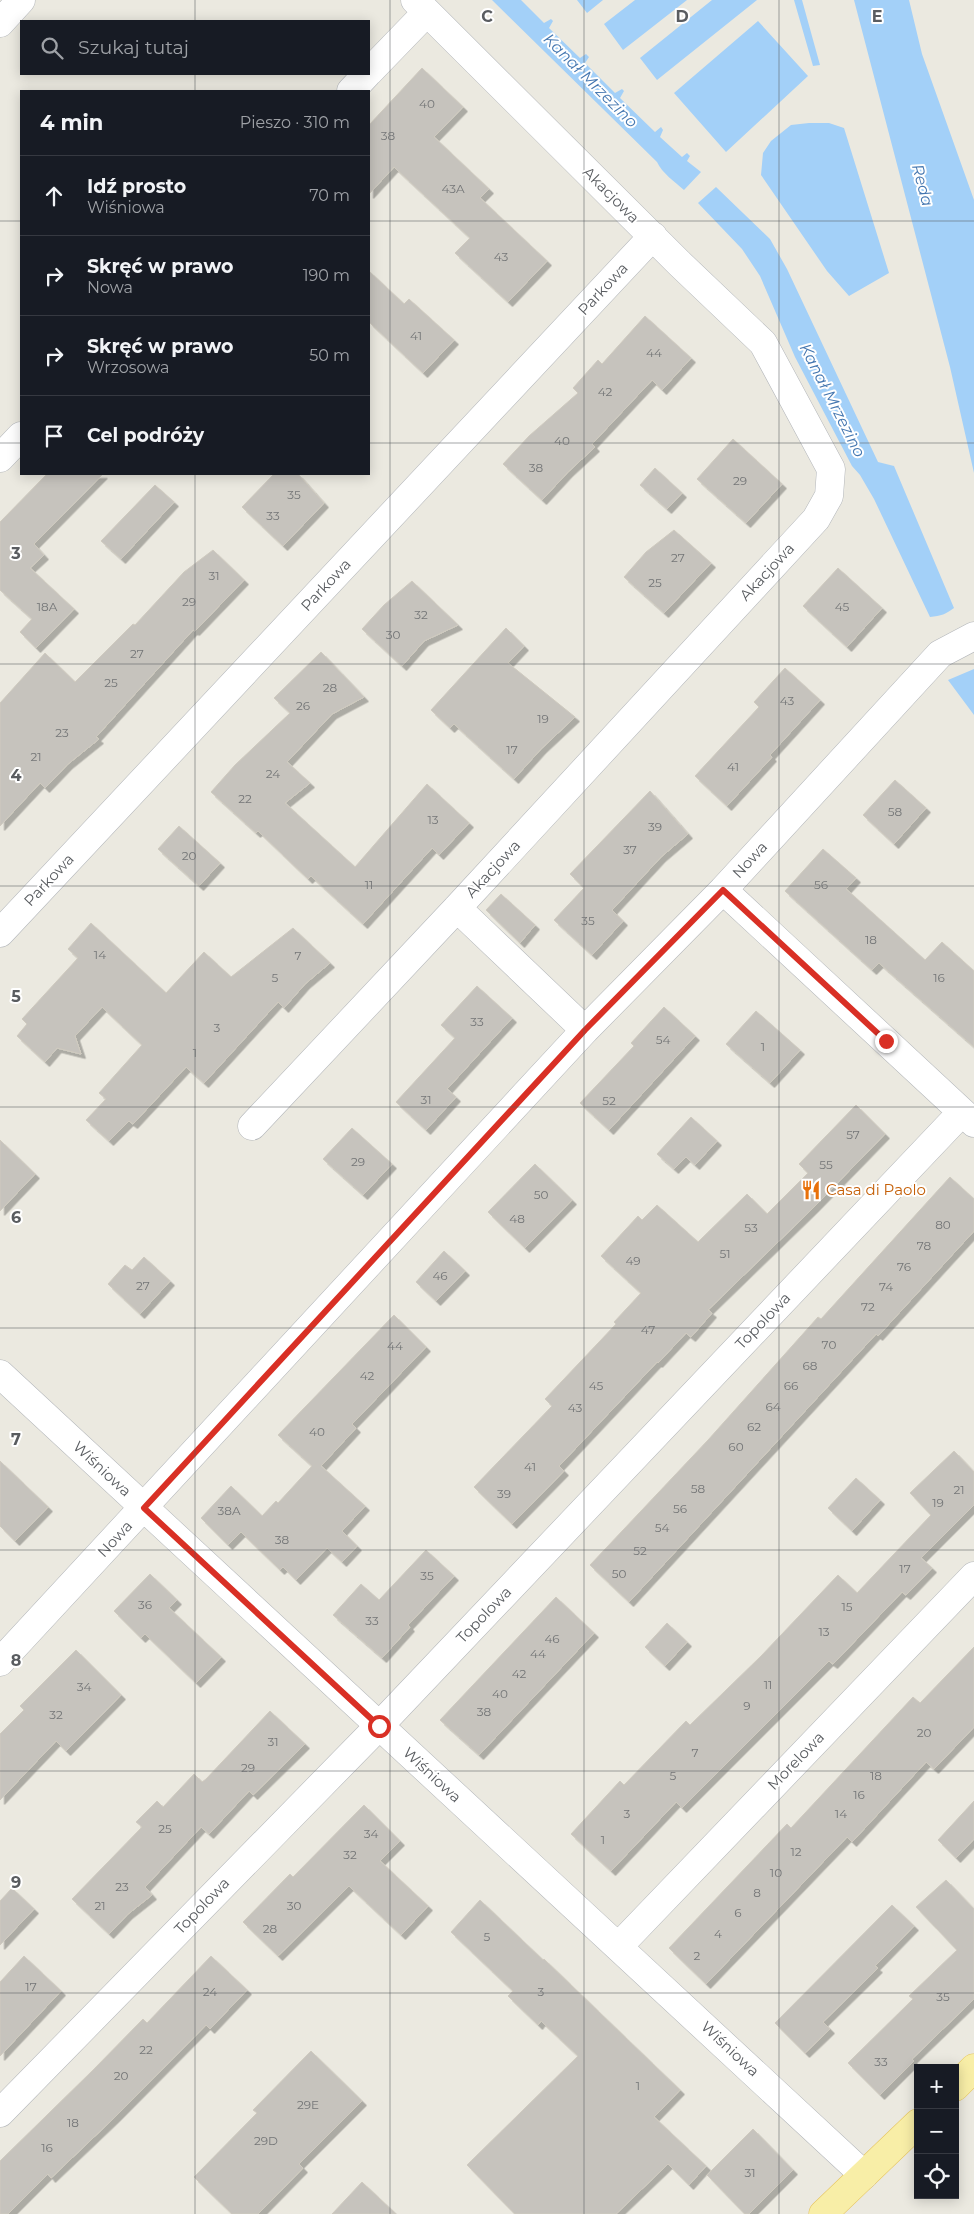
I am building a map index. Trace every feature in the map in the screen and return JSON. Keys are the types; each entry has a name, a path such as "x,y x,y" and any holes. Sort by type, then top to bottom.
{"main road":[{"path":"959,2082 974,2068"},
{"path":"823,2214 914,2127"}],"street":[{"path":"0,23 22,0"},
{"path":"370,70 421,6"},
{"name":"Akacjowa","path":"252,1126 457,908 816,519 829,496 831,469 763,343 421,6"},
{"path":"351,90 366,75"},
{"name":"Parkowa","path":"0,933 653,236"},
{"path":"0,458 20,437"},
{"name":"Nowa","path":"0,1662 585,1030 723,890 940,654 974,636"},
{"path":"723,890 968,1117"},
{"path":"457,908 585,1030"},
{"name":"Topolowa","path":"0,2113 379,1726 968,1117"},
{"name":"Wiśniowa","path":"0,1374 864,2175"},
{"name":"Morelowa","path":"618,1947 974,1576"}],"water":[{"name":"Kanał Mrzezino","path":"492,0 521,0 544,23 551,19 553,21 549,28 580,58 586,54 589,57 585,63 615,93 622,89 624,91 620,98 655,132 661,127 663,130 660,137 682,157 687,153 690,156 687,161 701,172 684,190 665,174 657,162"},
{"path":"577,0 603,0 587,13"},
{"path":"635,0 687,0 623,50 604,24"},
{"path":"712,0 757,0 657,80 640,58"},
{"path":"794,0 802,0 820,65 813,66"},
{"name":"Reda","path":"854,0 909,0 922,54 974,200 974,473 950,367"},
{"path":"758,21 808,76 726,152 674,93"},
{"path":"829,123 844,128 889,273 849,296 827,271 761,175 763,153 771,141 791,125"},
{"name":"Kanał Mrzezino","path":"716,187 770,239 787,269 878,462 894,466 954,608 948,612 930,617 874,499 860,475 852,466 795,357 760,276 742,249 698,203"},
{"path":"974,669 974,715 948,680"}],"building":[{"path":"422,68 463,107 434,137 489,189 480,198 547,261 508,302 455,253 470,238 394,167 370,193 370,124"},
{"path":"370,272 404,304 409,299 454,340 423,373 370,323"},
{"path":"645,316 691,358 662,390 652,380 592,444 595,447 542,500 503,464 529,436 578,393 573,388 598,360 602,364"},
{"path":"733,439 782,484 746,523 697,479"},
{"path":"655,468 682,493 667,509 640,485"},
{"path":"46,475 102,475 34,544 44,555 30,568 74,609 36,648 20,632 32,619 0,590 0,522"},
{"path":"273,475 299,475 324,503 283,546 242,507"},
{"path":"155,485 174,502 121,559 101,541"},
{"path":"674,530 711,563 664,613 624,577 646,552"},
{"path":"213,550 244,580 195,631 193,630 96,737 99,739 68,764 45,788 40,783 0,826 0,703 45,653 75,682 133,624 135,625 184,572"},
{"path":"838,568 882,608 847,647 803,606"},
{"path":"412,581 458,625 424,641 402,666 362,629 384,605"},
{"path":"506,628 524,646 508,663 575,717 541,749 514,779 454,724 450,728 431,710"},
{"path":"321,652 364,697 332,714 287,762 310,783 285,803 355,867 427,784 469,823 439,855 432,848 363,924 311,876 308,879 258,831 256,833 211,792 235,765 290,713 274,698"},
{"path":"785,668 820,700 770,755 772,757 727,806 695,776 759,707 754,702"},
{"path":"895,780 926,808 894,844 863,815"},
{"path":"650,791 688,834 661,857 612,910 623,921 592,955 554,920 584,888 570,874"},
{"path":"179,826 220,863 199,886 158,849"},
{"path":"823,849 856,878 846,889 925,960 942,942 974,971 974,1047 879,963 872,970 785,891"},
{"path":"501,894 535,925 520,943 486,910"},
{"path":"91,923 166,993 204,952 231,977 293,928 330,963 305,984 284,1008 278,1002 204,1083 186,1067 133,1124 129,1121 109,1141 86,1120 106,1099 99,1093 142,1045 102,1007 75,1036 81,1054 57,1048 45,1062 17,1036 27,1024 22,1019 78,958 68,949"},
{"path":"477,986 512,1018 447,1089 456,1097 426,1130 396,1102 455,1038 441,1025"},
{"path":"664,1007 695,1036 609,1130 580,1103 634,1046 631,1043"},
{"path":"756,1011 800,1050 770,1083 726,1044"},
{"path":"856,1105 885,1134 814,1207 708,1310 712,1313 691,1337 686,1333 657,1362 559,1466 564,1471 512,1524 474,1487 552,1406 545,1399 616,1324 614,1322 641,1293 601,1256 638,1216 642,1220 657,1205 698,1242 747,1194 767,1214 808,1173 799,1164"},
{"path":"691,1117 717,1141 695,1165 686,1157 674,1169 657,1154"},
{"path":"352,1128 392,1164 363,1195 323,1159"},
{"path":"0,1140 35,1174 0,1211"},
{"path":"535,1164 572,1200 525,1248 488,1212"},
{"path":"950,1177 974,1199 974,1231 878,1336 876,1334 629,1602 590,1565 708,1440 818,1317 821,1319"},
{"path":"444,1251 465,1271 436,1301 416,1282"},
{"path":"144,1257 170,1281 140,1314 108,1284 125,1265 132,1270"},
{"path":"394,1315 426,1347 352,1424 356,1428 321,1466 365,1506 342,1531 357,1546 342,1562 327,1548 296,1580 283,1567 280,1570 241,1532 228,1545 201,1518 231,1486 262,1516 276,1501 278,1503 312,1466 278,1435"},
{"path":"954,1451 974,1472 974,1505 921,1558 932,1568 906,1595 902,1592 833,1664 829,1661 682,1808 676,1802 611,1871 571,1834 620,1781 624,1785 686,1721 690,1725 761,1656 838,1575 857,1593 931,1515 910,1493"},
{"path":"0,1461 48,1507 15,1541 0,1526"},
{"path":"856,1478 880,1500 852,1531 828,1508"},
{"path":"426,1550 454,1576 408,1625 410,1627 382,1658 333,1615 361,1584 379,1600"},
{"path":"150,1574 177,1600 169,1608 221,1657 196,1683 145,1634 141,1638 114,1611"},
{"path":"556,1597 594,1633 479,1755 440,1720"},
{"path":"667,1623 687,1642 665,1666 645,1647"},
{"path":"974,1647 974,1727 934,1769 926,1762 852,1842 847,1837 706,1984 669,1948 787,1824 791,1828 913,1697 920,1703"},
{"path":"76,1650 121,1695 66,1751 56,1741 0,1800 0,1734 24,1710 20,1706"},
{"path":"270,1711 305,1744 253,1795 249,1791 209,1834 201,1827 145,1887 152,1895 128,1914 109,1934 72,1899 142,1827 136,1822 157,1801 163,1807 194,1774 202,1782 206,1779"},
{"path":"974,1801 974,1839 956,1858 938,1840"},
{"path":"364,1805 400,1841 380,1861 428,1906 401,1935 349,1886 278,1956 243,1922 290,1874 293,1877"},
{"path":"946,1880 974,1909 974,1999 912,2059 914,2061 880,2095 848,2063 913,1999 909,1996 957,1950 916,1907"},
{"path":"12,1888 34,1909 0,1945 0,1901"},
{"path":"480,1900 680,2090 654,2117 706,2166 689,2185 668,2164 616,2214 515,2214 467,2165 578,2056 541,2021 538,2025 508,1996 513,1991 451,1932"},
{"path":"892,1905 914,1926 875,1966 878,1968 823,2022 830,2029 805,2053 775,2023"},
{"path":"24,1956 61,1991 0,2056 0,1982"},
{"path":"211,1956 247,1990 210,2029 206,2025 116,2116 51,2178 48,2174 8,2214 0,2214 0,2161 143,2019 147,2023"},
{"path":"311,2051 362,2101 299,2164 303,2168 258,2214 232,2214 194,2177 257,2113 253,2110"},
{"path":"753,2129 793,2170 749,2214 745,2214 707,2175"},
{"path":"362,2182 396,2214 332,2214"}],"place":[{"name":"Casa di Paolo","path":"811,1190"}],"route":[{"path":"379,1726 144,1508 585,1030 723,890 886,1041"}]}
